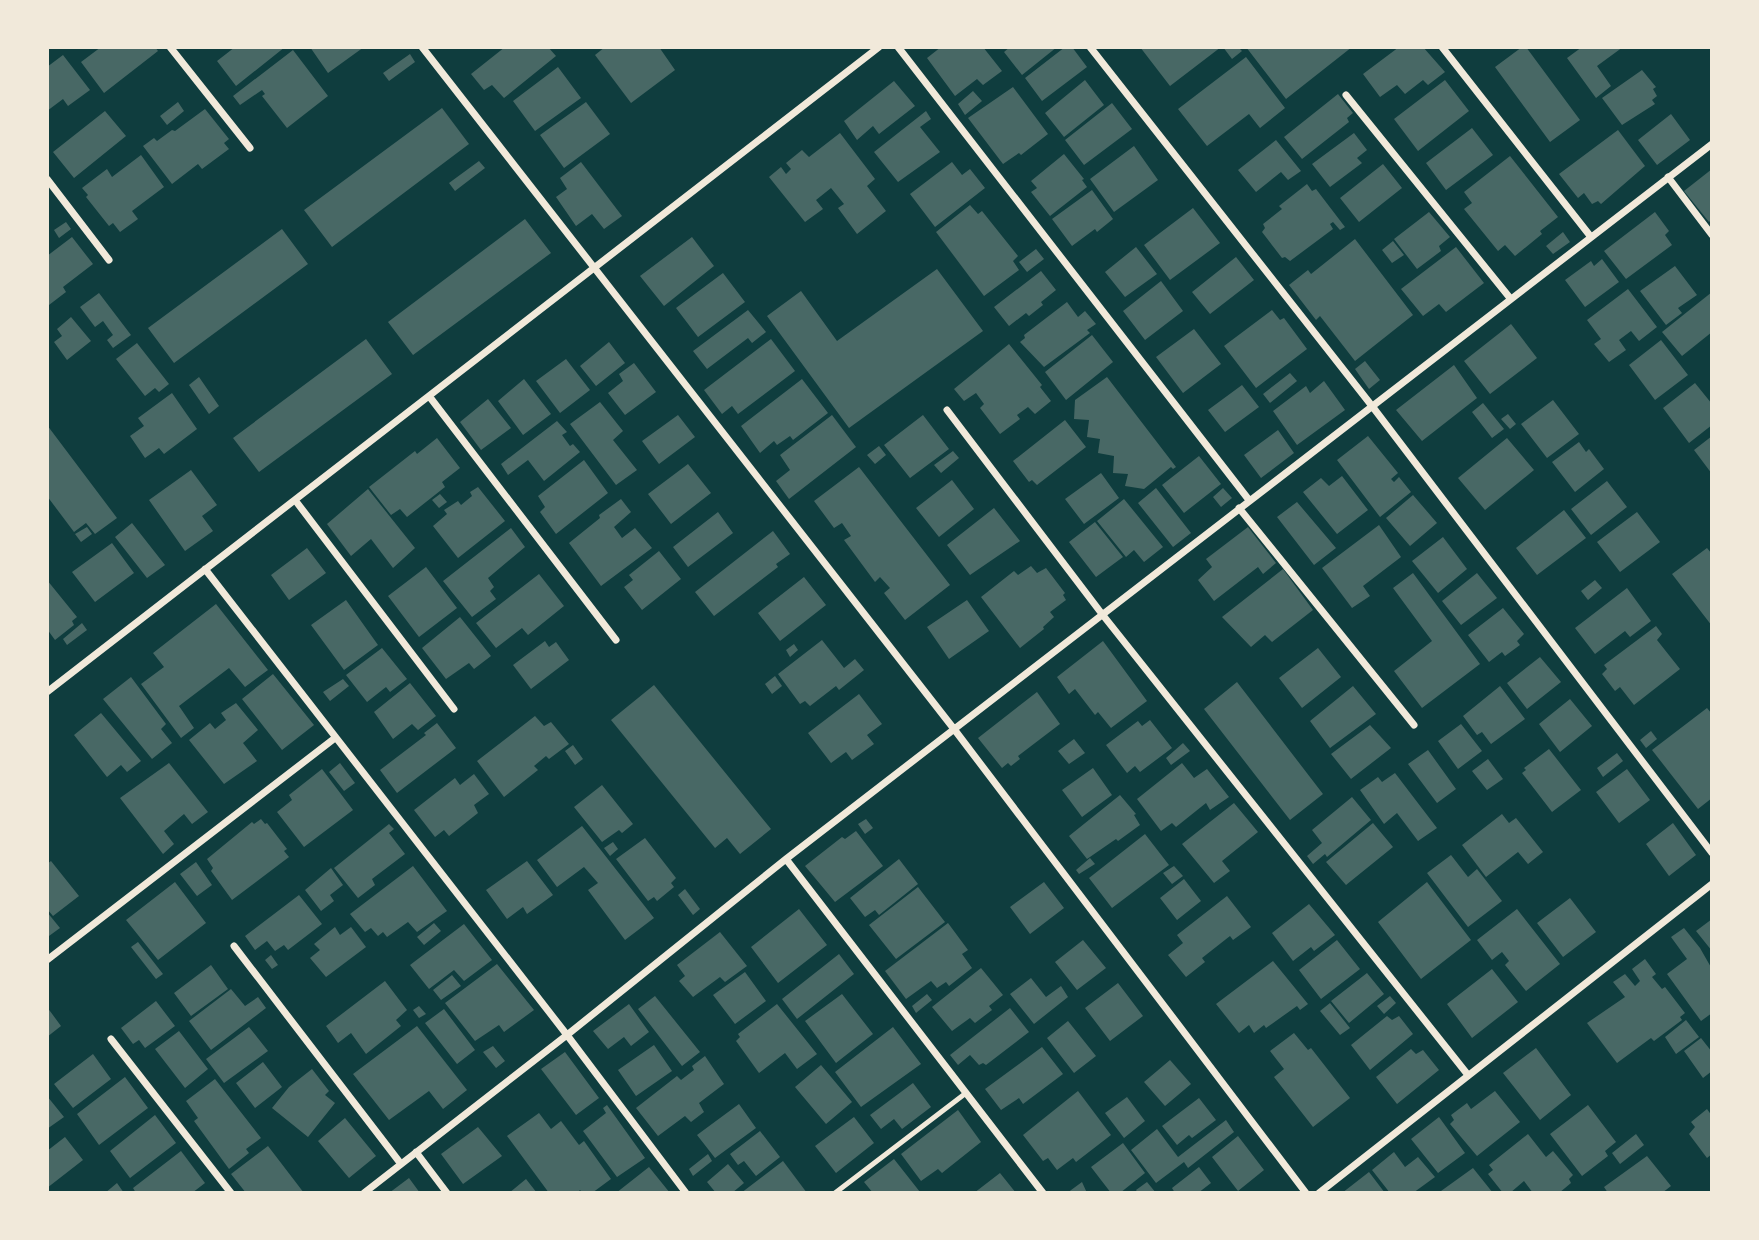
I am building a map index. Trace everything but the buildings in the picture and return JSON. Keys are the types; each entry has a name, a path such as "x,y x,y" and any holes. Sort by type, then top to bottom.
{"street":[{"path":"170,47 250,148"},
{"path":"422,47 954,729 1306,1193"},
{"path":"47,692 879,47"},
{"path":"898,47 1249,500"},
{"path":"1090,47 1372,406 1712,853"},
{"path":"1442,47 1591,237"},
{"path":"1346,95 1510,298"},
{"path":"364,1193 568,1035 786,859 1712,144"},
{"path":"1668,177 1712,235"},
{"path":"47,179 109,260"},
{"path":"429,396 615,640"},
{"path":"947,410 1102,614 1468,1075"},
{"path":"295,500 454,709"},
{"path":"1239,508 1414,725"},
{"path":"205,569 568,1035 686,1193"},
{"path":"47,960 335,738"},
{"path":"786,859 1043,1193"},
{"path":"1319,1193 1712,884"},
{"path":"234,946 401,1164"},
{"path":"111,1039 231,1193"},
{"path":"416,1152 447,1193"}],"lane":[{"path":"835,1193 966,1093"}]}
